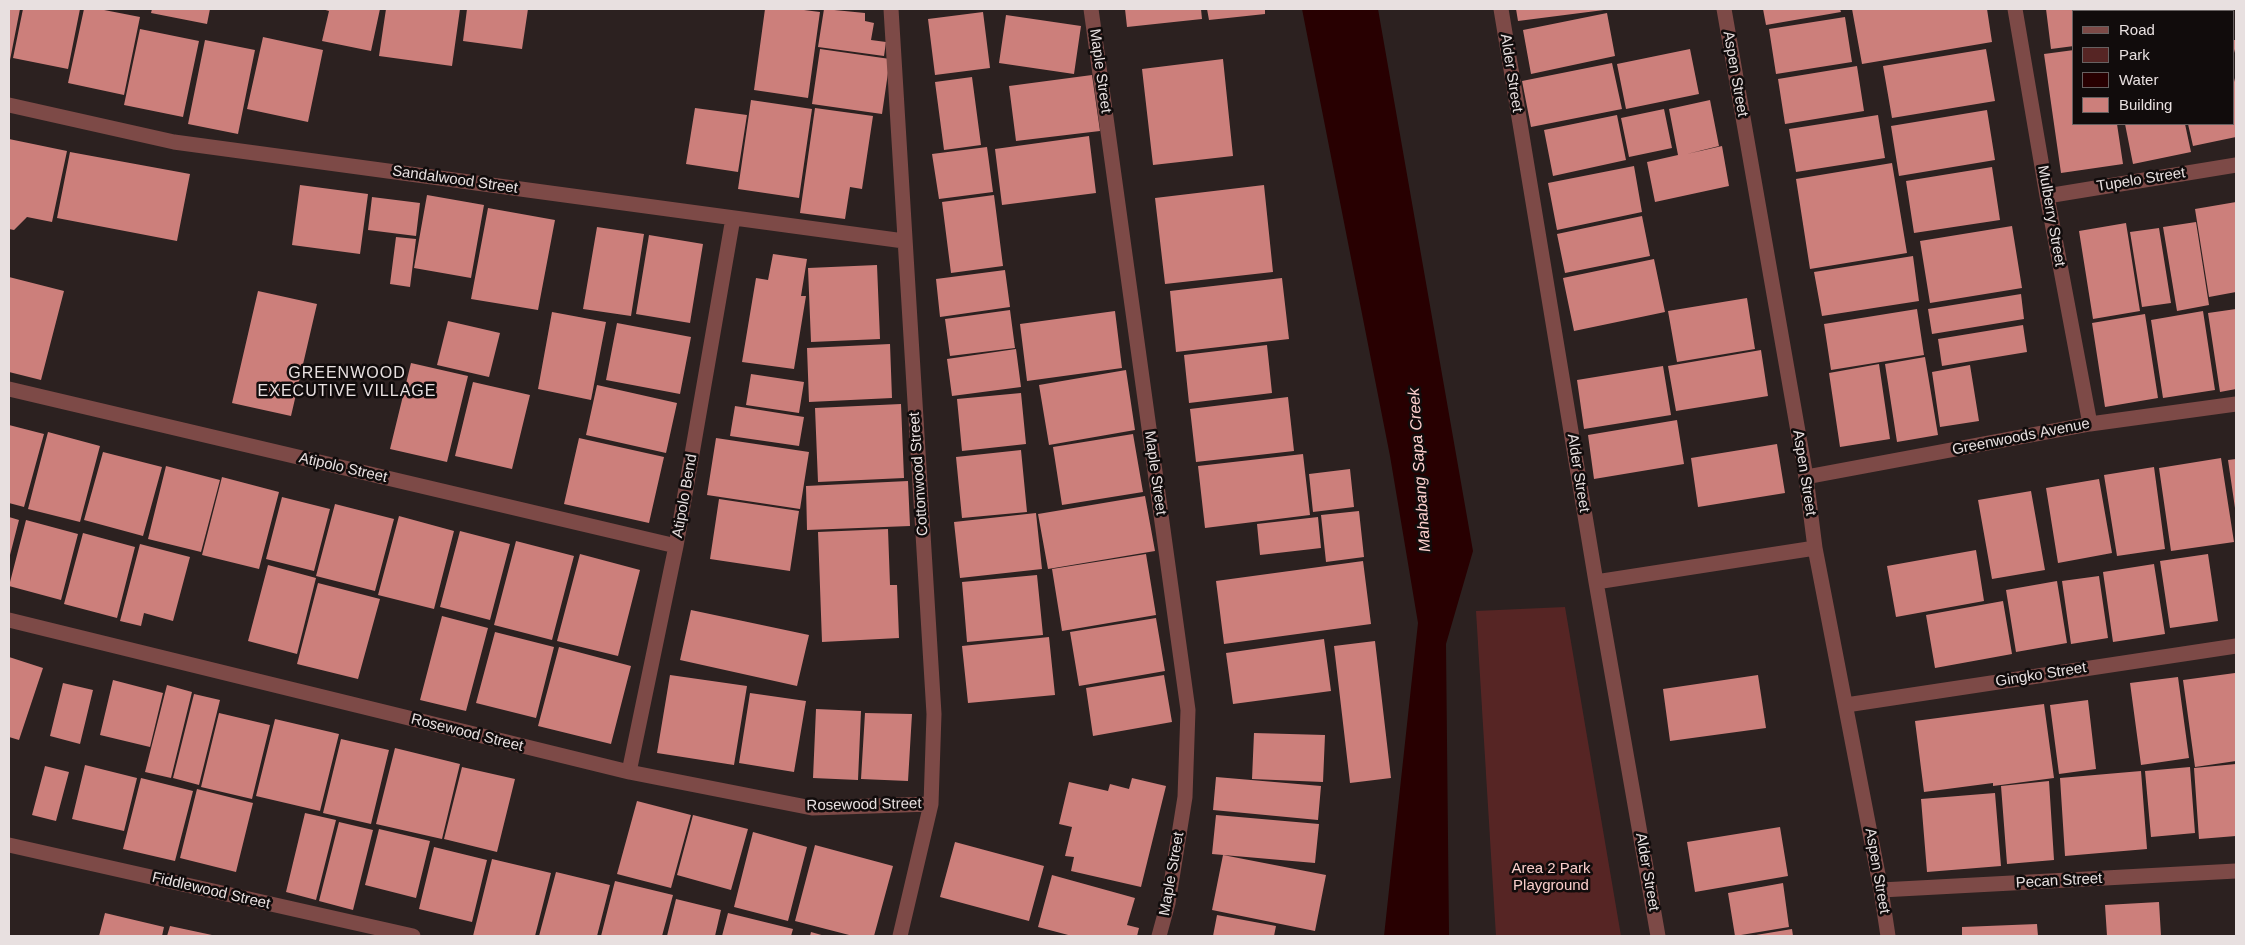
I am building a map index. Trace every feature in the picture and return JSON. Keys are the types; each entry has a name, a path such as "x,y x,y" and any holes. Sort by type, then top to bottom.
{"street":[{"name":"Cottonwood Street","path":"891,9 934,714 930,804 900,936"},
{"name":"Maple Street","path":"1091,9 1188,710 1185,797 1168,903 1160,936"},
{"name":"Alder Street","path":"1501,9 1596,582 1658,936"},
{"name":"Aspen Street","path":"1724,9 1806,477 1815,548 1881,890 1888,936"},
{"name":"Mulberry Street","path":"2015,9 2047,196 2090,424"},
{"name":"Sandalwood Street","path":"9,105 174,142 904,241"},
{"name":"Tupelo Street","path":"2047,196 2236,164"},
{"name":"Atipolo Bend","path":"629,772 676,546 733,218"},
{"name":"Atipolo Street","path":"9,389 676,546"},
{"name":"Greenwoods Avenue","path":"1806,477 2090,424 2236,404"},
{"path":"1596,582 1815,548"},
{"name":"Rosewood Street","path":"9,620 629,772 812,808 930,804"},
{"name":"Gingko Street","path":"1846,706 2236,646"},
{"name":"Fiddlewood Street","path":"9,845 413,936"},
{"name":"Pecan Street","path":"1881,890 2236,871"}],"green space":[{"name":"Area 2 Park Playground","path":"1565,607 1621,936 1496,936 1476,611"}],"water":[{"name":"Mahabang Sapa Creek","path":"1302,9 1378,9 1473,551 1446,644 1449,936 1384,936 1418,623 1390,456"}],"building":[{"path":"9,9 20,9 10,60 9,60"},
{"path":"23,9 80,9 68,69 13,58"},
{"path":"84,9 99,9 140,17 124,95 68,83"},
{"path":"152,9 210,9 207,24 151,13"},
{"path":"322,9 380,9 371,51 322,41 329,11"},
{"path":"386,9 460,9 452,66 379,56"},
{"path":"467,9 528,9 522,49 463,41"},
{"path":"765,9 796,9 820,12 808,98 754,90"},
{"path":"824,9 865,13 865,21 874,23 871,40 886,42 884,56 818,47"},
{"path":"1125,9 1201,9 1202,19 1127,27"},
{"path":"1207,9 1265,9 1265,14 1209,20"},
{"path":"1516,9 1604,9 1604,10 1518,21"},
{"path":"1763,9 1840,9 1841,12 1766,25"},
{"path":"1852,9 1987,9 1992,42 1862,64"},
{"path":"2046,9 2135,9 2072,10 2072,46 2051,49"},
{"path":"983,12 990,68 935,75 928,19"},
{"path":"1607,13 1615,56 1531,74 1523,30"},
{"path":"1006,15 1081,26 1074,74 999,63"},
{"path":"1845,17 1852,62 1776,74 1769,29"},
{"path":"140,29 199,41 183,117 124,105"},
{"path":"263,37 323,50 308,122 247,109"},
{"path":"205,40 255,50 238,134 188,124"},
{"path":"820,49 890,59 882,114 812,104"},
{"path":"1690,49 1699,94 1626,109 1617,64"},
{"path":"1986,49 1995,101 1892,118 1883,66"},
{"path":"2072,50 2072,125 2117,125 2123,164 2061,173 2044,54"},
{"path":"1223,59 1233,156 1153,165 1142,69"},
{"path":"1612,63 1622,109 1531,127 1522,81"},
{"path":"1857,66 1864,111 1785,124 1778,79"},
{"path":"1092,75 1100,131 1016,141 1009,86"},
{"path":"972,77 981,145 944,150 935,82"},
{"path":"2235,82 2236,137 2193,146 2188,125 2235,125"},
{"path":"751,100 812,109 799,198 738,189"},
{"path":"1710,100 1719,146 1687,154 1722,146 1729,186 1655,202 1647,162 1678,155 1669,109"},
{"path":"695,108 747,115 738,172 686,164"},
{"path":"815,108 873,116 862,189 850,187 845,219 800,213"},
{"path":"1664,109 1672,148 1629,157 1621,118"},
{"path":"1987,110 1995,160 1899,176 1891,126"},
{"path":"1617,115 1626,160 1553,176 1544,130"},
{"path":"1878,115 1885,158 1796,172 1789,129"},
{"path":"2125,125 2185,125 2191,152 2133,164"},
{"path":"1089,136 1096,193 1002,205 995,149"},
{"path":"9,139 67,151 52,222 27,217 14,230 9,229"},
{"path":"987,147 993,192 939,199 932,154"},
{"path":"70,152 190,174 177,241 57,218"},
{"path":"1892,163 1907,253 1810,269 1796,179"},
{"path":"1634,166 1642,212 1557,230 1548,183"},
{"path":"1992,167 2000,220 1914,233 1906,181"},
{"path":"300,185 368,194 360,254 292,245"},
{"path":"1264,185 1273,272 1165,284 1155,198"},
{"path":"427,195 484,205 471,278 414,268"},
{"path":"994,195 1003,266 951,273 942,202"},
{"path":"372,197 420,203 416,236 368,230"},
{"path":"2236,202 2236,292 2209,297 2195,209"},
{"path":"488,208 555,220 538,310 471,299"},
{"path":"1642,216 1650,256 1565,273 1557,234"},
{"path":"2196,222 2209,305 2177,311 2163,227"},
{"path":"2126,223 2140,311 2093,319 2079,231"},
{"path":"2012,226 2022,288 1930,303 1920,241"},
{"path":"597,227 644,234 631,316 583,309"},
{"path":"2159,228 2171,303 2142,307 2130,232"},
{"path":"649,235 703,244 690,323 636,314"},
{"path":"396,237 416,239 410,287 390,284"},
{"path":"773,254 807,259 801,296 806,296 794,369 742,362 756,278 768,280"},
{"path":"1913,256 1919,301 1822,316 1814,272"},
{"path":"1654,259 1665,312 1574,331 1563,278"},
{"path":"877,265 880,339 811,342 808,268"},
{"path":"1005,270 1010,307 940,317 936,279"},
{"path":"9,277 64,291 41,380 9,372"},
{"path":"1282,278 1289,339 1176,352 1170,291"},
{"path":"258,291 317,304 291,416 232,403"},
{"path":"2021,294 2024,319 1932,334 1928,309"},
{"path":"1747,298 1755,349 1677,362 1668,311"},
{"path":"1917,309 1924,355 1831,370 1824,324"},
{"path":"2236,309 2236,389 2220,392 2208,313"},
{"path":"1010,310 1015,348 950,356 945,319"},
{"path":"1115,311 1122,368 1027,381 1020,324"},
{"path":"2203,311 2215,390 2163,398 2151,320"},
{"path":"552,312 606,322 591,400 538,389"},
{"path":"2145,314 2158,398 2105,407 2092,323"},
{"path":"448,321 500,333 489,377 437,365"},
{"path":"617,323 691,337 680,394 606,380"},
{"path":"2023,325 2027,352 1942,366 1938,339"},
{"path":"890,344 892,398 809,402 807,348"},
{"path":"1267,345 1272,393 1189,403 1184,355"},
{"path":"1016,349 1021,387 952,396 947,359"},
{"path":"1761,350 1768,396 1676,411 1668,366"},
{"path":"1925,357 1938,435 1897,442 1885,364"},
{"path":"411,363 468,376 447,462 390,449"},
{"path":"1879,364 1890,439 1840,447 1829,373"},
{"path":"1970,365 1979,421 1940,427 1932,372"},
{"path":"1663,366 1671,415 1584,429 1577,380"},
{"path":"1126,370 1135,430 1049,445 1039,385"},
{"path":"751,374 804,382 799,413 746,405"},
{"path":"473,382 530,395 512,469 455,456"},
{"path":"597,385 677,403 666,453 586,435"},
{"path":"1021,393 1026,444 962,451 957,399"},
{"path":"1288,397 1294,451 1196,462 1190,409"},
{"path":"901,404 904,478 818,482 815,408"},
{"path":"735,406 804,417 799,446 730,436"},
{"path":"1677,420 1684,464 1594,479 1588,435"},
{"path":"9,425 44,434 24,507 9,503"},
{"path":"48,432 100,446 80,522 28,509"},
{"path":"1133,434 1143,492 1062,505 1053,447"},
{"path":"579,438 664,457 649,523 564,504"},
{"path":"716,438 809,452 800,509 707,495"},
{"path":"1777,444 1785,493 1698,507 1691,458"},
{"path":"1021,450 1027,512 962,518 956,457"},
{"path":"103,452 162,467 143,536 84,520"},
{"path":"1303,454 1310,515 1205,528 1198,466"},
{"path":"2221,458 2234,542 2171,551 2159,468"},
{"path":"2236,459 2236,508 2235,508 2228,460"},
{"path":"166,466 220,480 201,552 148,539"},
{"path":"2154,467 2165,549 2117,556 2104,475"},
{"path":"1350,469 1354,507 1313,512 1309,474"},
{"path":"222,477 279,492 259,569 202,555"},
{"path":"2099,479 2112,553 2058,563 2046,488"},
{"path":"908,481 910,526 807,530 806,486"},
{"path":"2031,491 2045,570 1992,579 1978,500"},
{"path":"1145,496 1155,551 1048,569 1038,514"},
{"path":"282,497 330,509 314,571 266,559"},
{"path":"719,499 799,511 790,571 710,559"},
{"path":"335,504 394,519 375,591 316,576"},
{"path":"1359,511 1364,557 1326,562 1321,515"},
{"path":"1036,513 1042,569 960,578 954,522"},
{"path":"399,516 454,531 434,609 378,595"},
{"path":"9,517 19,520 9,559"},
{"path":"1318,517 1321,548 1260,555 1257,524"},
{"path":"26,520 78,534 61,600 9,586"},
{"path":"888,529 890,585 897,585 899,638 822,642 818,532"},
{"path":"460,531 510,544 490,620 440,607"},
{"path":"83,533 135,547 117,618 64,604"},
{"path":"516,541 574,556 552,640 494,625"},
{"path":"140,544 190,557 173,621 144,613 141,626 120,621"},
{"path":"1976,550 1984,601 1896,617 1887,566"},
{"path":"580,554 640,570 618,656 557,641"},
{"path":"1146,554 1156,615 1062,631 1052,569"},
{"path":"2208,554 2218,621 2170,628 2160,561"},
{"path":"1363,561 1371,624 1224,644 1216,581"},
{"path":"2154,564 2165,634 2113,642 2103,572"},
{"path":"268,565 316,578 297,654 248,641"},
{"path":"1037,575 1043,635 967,642 962,582"},
{"path":"2099,576 2108,638 2071,644 2062,581"},
{"path":"2057,581 2067,643 2016,652 2006,590"},
{"path":"318,583 380,599 358,679 297,664"},
{"path":"2003,601 2012,654 1935,668 1926,615"},
{"path":"691,610 809,635 797,686 680,660"},
{"path":"442,616 488,628 466,711 420,700"},
{"path":"1156,618 1165,671 1079,686 1070,632"},
{"path":"495,632 554,647 536,718 476,703"},
{"path":"1049,637 1055,695 968,703 962,646"},
{"path":"1324,639 1331,691 1233,704 1226,653"},
{"path":"1375,641 1391,778 1350,783 1334,646"},
{"path":"559,647 631,666 611,744 538,726"},
{"path":"9,657 43,668 19,740 9,737"},
{"path":"2235,673 2236,761 2195,767 2183,680"},
{"path":"670,675 747,686 734,765 657,753"},
{"path":"1164,675 1172,722 1093,736 1086,688"},
{"path":"1758,675 1766,728 1670,741 1663,689"},
{"path":"2178,677 2189,758 2141,765 2130,683"},
{"path":"113,680 163,693 150,747 100,735"},
{"path":"63,683 93,690 80,744 50,736"},
{"path":"167,685 192,692 171,778 145,772"},
{"path":"750,693 806,701 794,772 739,763"},
{"path":"194,694 220,700 199,785 173,778"},
{"path":"2088,700 2096,769 2059,774 2050,705"},
{"path":"2044,704 2054,778 1993,786 1993,783 1924,792 1915,721"},
{"path":"816,709 861,711 858,780 813,778"},
{"path":"219,713 270,725 252,799 201,787"},
{"path":"865,713 912,714 908,781 861,779"},
{"path":"275,719 339,734 320,811 256,796"},
{"path":"1254,733 1325,735 1323,782 1252,779"},
{"path":"341,739 389,750 371,824 323,813"},
{"path":"395,748 460,764 442,839 376,824"},
{"path":"2236,764 2236,836 2199,839 2194,768"},
{"path":"85,765 137,778 124,831 72,819"},
{"path":"45,766 69,772 56,821 32,815"},
{"path":"462,767 515,779 497,852 444,839"},
{"path":"2190,767 2195,833 2151,837 2145,771"},
{"path":"2141,771 2147,849 2065,856 2060,778"},
{"path":"1216,777 1321,786 1318,820 1213,810"},
{"path":"141,778 193,791 175,861 123,849"},
{"path":"1132,778 1166,786 1141,887 1071,871 1074,857 1065,856 1072,827 1059,824 1069,782 1108,791 1110,784 1129,789"},
{"path":"2049,781 2054,860 2007,864 2001,786"},
{"path":"197,789 253,803 236,872 180,858"},
{"path":"1995,793 2001,866 1927,872 1921,799"},
{"path":"637,801 691,815 671,888 617,874"},
{"path":"305,813 336,820 316,900 286,892"},
{"path":"693,815 748,829 731,890 677,875"},
{"path":"1216,815 1319,824 1315,863 1212,854"},
{"path":"339,822 373,830 353,910 319,901"},
{"path":"1780,827 1788,876 1695,892 1687,842"},
{"path":"379,829 430,841 416,898 365,885"},
{"path":"753,832 807,847 788,921 734,907"},
{"path":"955,842 1044,866 1029,921 940,897"},
{"path":"815,845 893,866 874,936 853,936 795,921"},
{"path":"434,847 487,860 472,922 419,909"},
{"path":"1223,855 1326,875 1315,931 1212,910"},
{"path":"492,859 551,873 535,936 473,936"},
{"path":"556,872 610,885 597,936 539,936"},
{"path":"1052,875 1135,898 1127,925 1139,928 1137,936 1072,936 1038,927"},
{"path":"615,881 673,895 662,936 601,936"},
{"path":"1783,883 1789,927 1735,936 1728,893"},
{"path":"676,899 721,910 715,936 667,936"},
{"path":"2159,902 2161,936 2107,936 2105,905"},
{"path":"105,913 164,927 162,936 99,936"},
{"path":"728,913 793,929 791,936 722,936"},
{"path":"1217,915 1276,926 1274,936 1213,936"},
{"path":"2037,924 2038,936 1962,936 1962,927"},
{"path":"170,926 212,935 212,936 167,936"},
{"path":"1792,929 1793,936 1756,936 1756,935"},
{"path":"811,932 825,936 810,936"}],"district":[{"name":"GREENWOOD EXECUTIVE VILLAGE","path":"347,383"}]}
